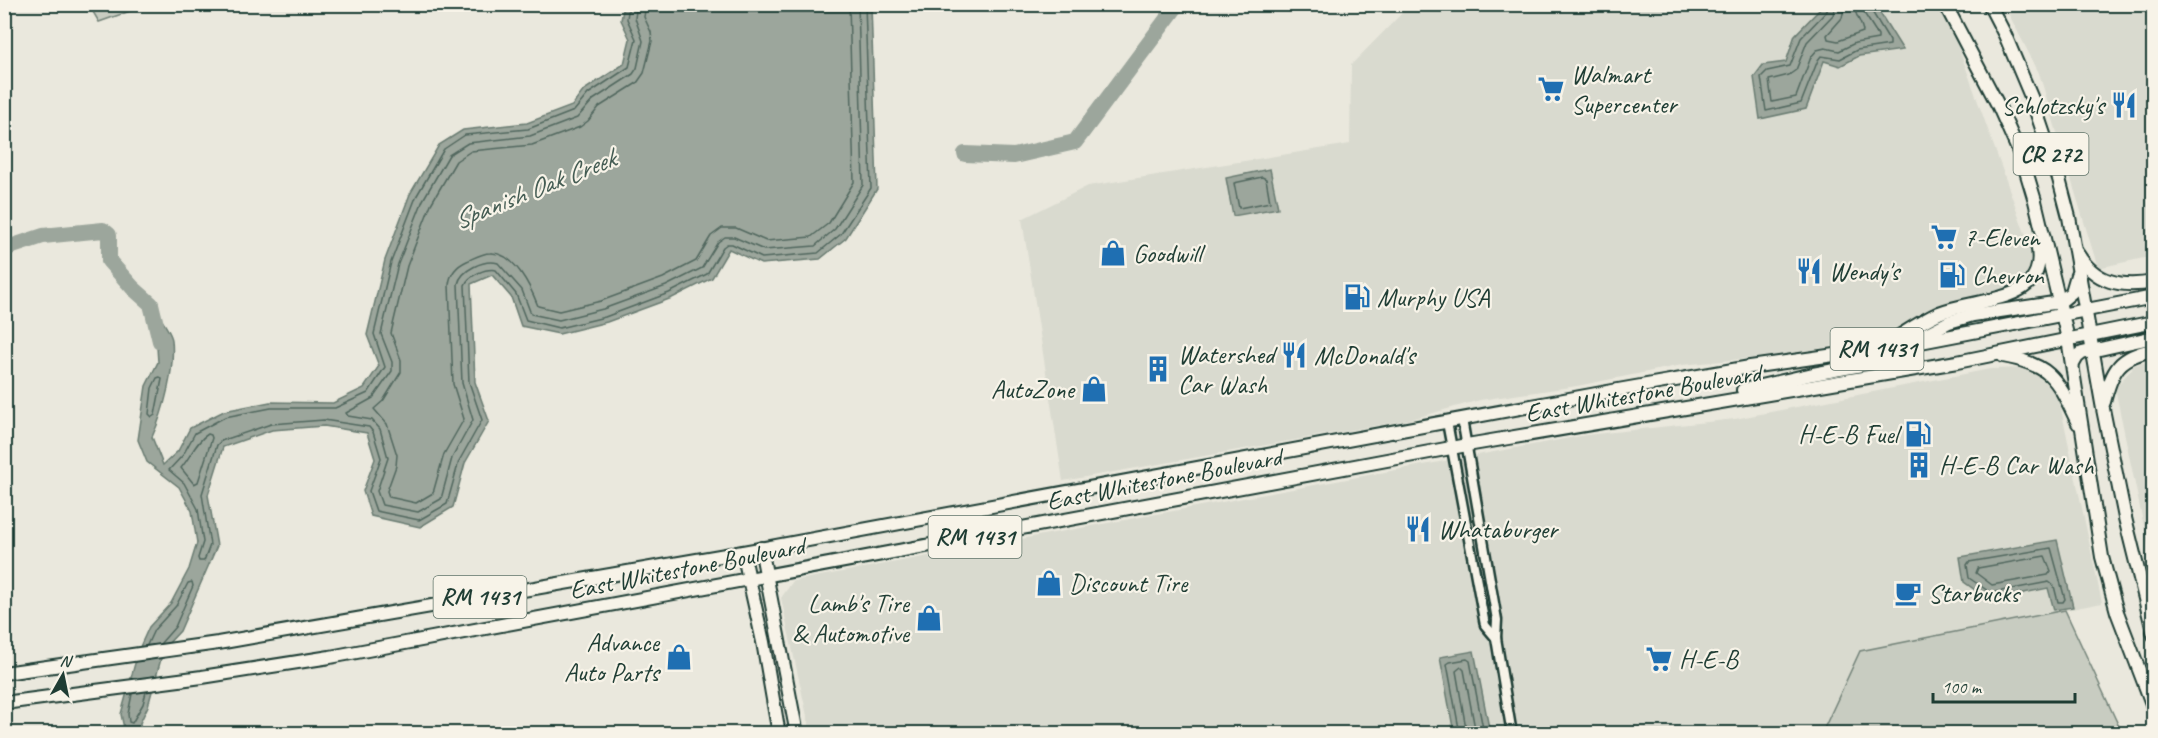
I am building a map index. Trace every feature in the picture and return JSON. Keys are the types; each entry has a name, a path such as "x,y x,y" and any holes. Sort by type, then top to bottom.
{"main road":[{"name":"CR 272","path":"1945,4 1972,52 2023,160 2063,315"},
{"name":"CR 272","path":"1989,4 2036,111 2059,179 2086,311"},
{"path":"1879,348 1939,314 2019,291 2033,281 2039,267 2040,257 2032,222 2035,201"},
{"path":"2075,249 2081,260 2108,281 2130,285 2154,282"},
{"path":"1638,416 1656,405 1751,389 1867,364 1949,322 1973,315 2060,302 2076,285 2078,269"},
{"name":"East Whitestone Boulevard","path":"4,673 218,643 743,552 1462,419 1750,367 1905,345 2154,297"},
{"path":"2086,311 2125,518 2154,635"},
{"path":"2063,315 2073,364 2102,557 2117,612 2154,709"},
{"name":"East Whitestone Boulevard","path":"4,703 202,677 330,657 1467,445 1996,354 2154,322"},
{"path":"2073,364 2077,357 2092,350 2154,338"},
{"path":"2103,409 2109,383 2121,362 2138,353 2154,350"},
{"path":"1996,354 2033,362 2052,376 2061,388 2084,434"},
{"path":"761,548 797,734"},
{"path":"743,552 779,734"}],"street":[{"path":"1462,419 1497,620 1496,638 1512,734"},
{"path":"1447,422 1485,624 1496,638"}],"shaded area":[{"path":"1943,4 2036,264 2023,286 1897,333 1792,354 1682,365 1577,386 1480,400 1408,420 1063,481 1022,219 1088,186 1350,144 1351,65 1410,5"},
{"path":"89,5 147,5 99,22"},
{"path":"2004,5 2153,5 2153,256 2098,268 2039,73"},
{"path":"2154,360 2153,570 2115,388 2135,365"},
{"path":"2029,368 2058,394 2102,603 1861,651 1822,733 811,734 781,598 793,581 1586,435 1735,419 1990,369"},
{"path":"2065,610 2122,733 1822,733 1860,651"}],"water":[{"path":"624,5 871,5 877,189 846,238 820,259 761,264 729,249 712,278 672,298 607,322 559,334 521,326 511,297 492,275 471,284 475,382 489,421 465,463 453,507 420,527 371,516 363,491 375,459 367,433 324,426 272,430 223,447 208,495 217,546 180,631 164,648 148,706 140,723 141,733 125,733 121,714 139,649 149,627 171,603 189,569 197,543 192,511 179,487 147,462 138,440 146,386 158,362 155,318 151,304 172,340 172,364 168,390 152,437 163,465 178,451 190,428 224,411 270,402 333,403 364,388 379,366 367,335 385,260 410,194 439,145 463,130 527,123 572,106 584,90 624,64 630,39 621,20"},
{"path":"1824,5 1875,5 1903,50 1859,56 1840,66 1824,61 1806,109 1760,119 1754,77 1763,65 1786,62 1795,35"},
{"path":"1270,169 1278,208 1233,216 1226,178"},
{"path":"2057,540 2073,607 2054,610 2048,588 1989,600 1964,582 1960,557"},
{"path":"1474,651 1490,733 1454,733 1440,657"}],"waterway":[{"name":"Spanish Oak Creek","path":"965,154 1014,156 1075,142 1178,4"},
{"path":"4,249 43,236 103,230 109,235 109,261 151,304 160,341"}],"place":[{"name":"Walmart Supercenter","path":"1551,89"},
{"name":"Schlotzsky's","path":"2124,105"},
{"name":"7-Eleven","path":"1944,237"},
{"name":"Goodwill","path":"1113,253"},
{"name":"Wendy's","path":"1809,271"},
{"name":"Chevron","path":"1952,275"},
{"name":"Murphy USA","path":"1357,297"},
{"name":"McDonald's","path":"1294,355"},
{"name":"Watershed Car Wash","path":"1158,369"},
{"name":"AutoZone","path":"1094,389"},
{"name":"H-E-B Fuel","path":"1918,434"},
{"name":"H-E-B Car Wash","path":"1919,465"},
{"name":"Whataburger","path":"1418,529"},
{"name":"Discount Tire","path":"1049,583"},
{"name":"Starbucks","path":"1908,593"},
{"name":"Lamb's Tire & Automotive","path":"929,618"},
{"name":"Advance Auto Parts","path":"679,657"},
{"name":"H-E-B","path":"1659,659"}]}
